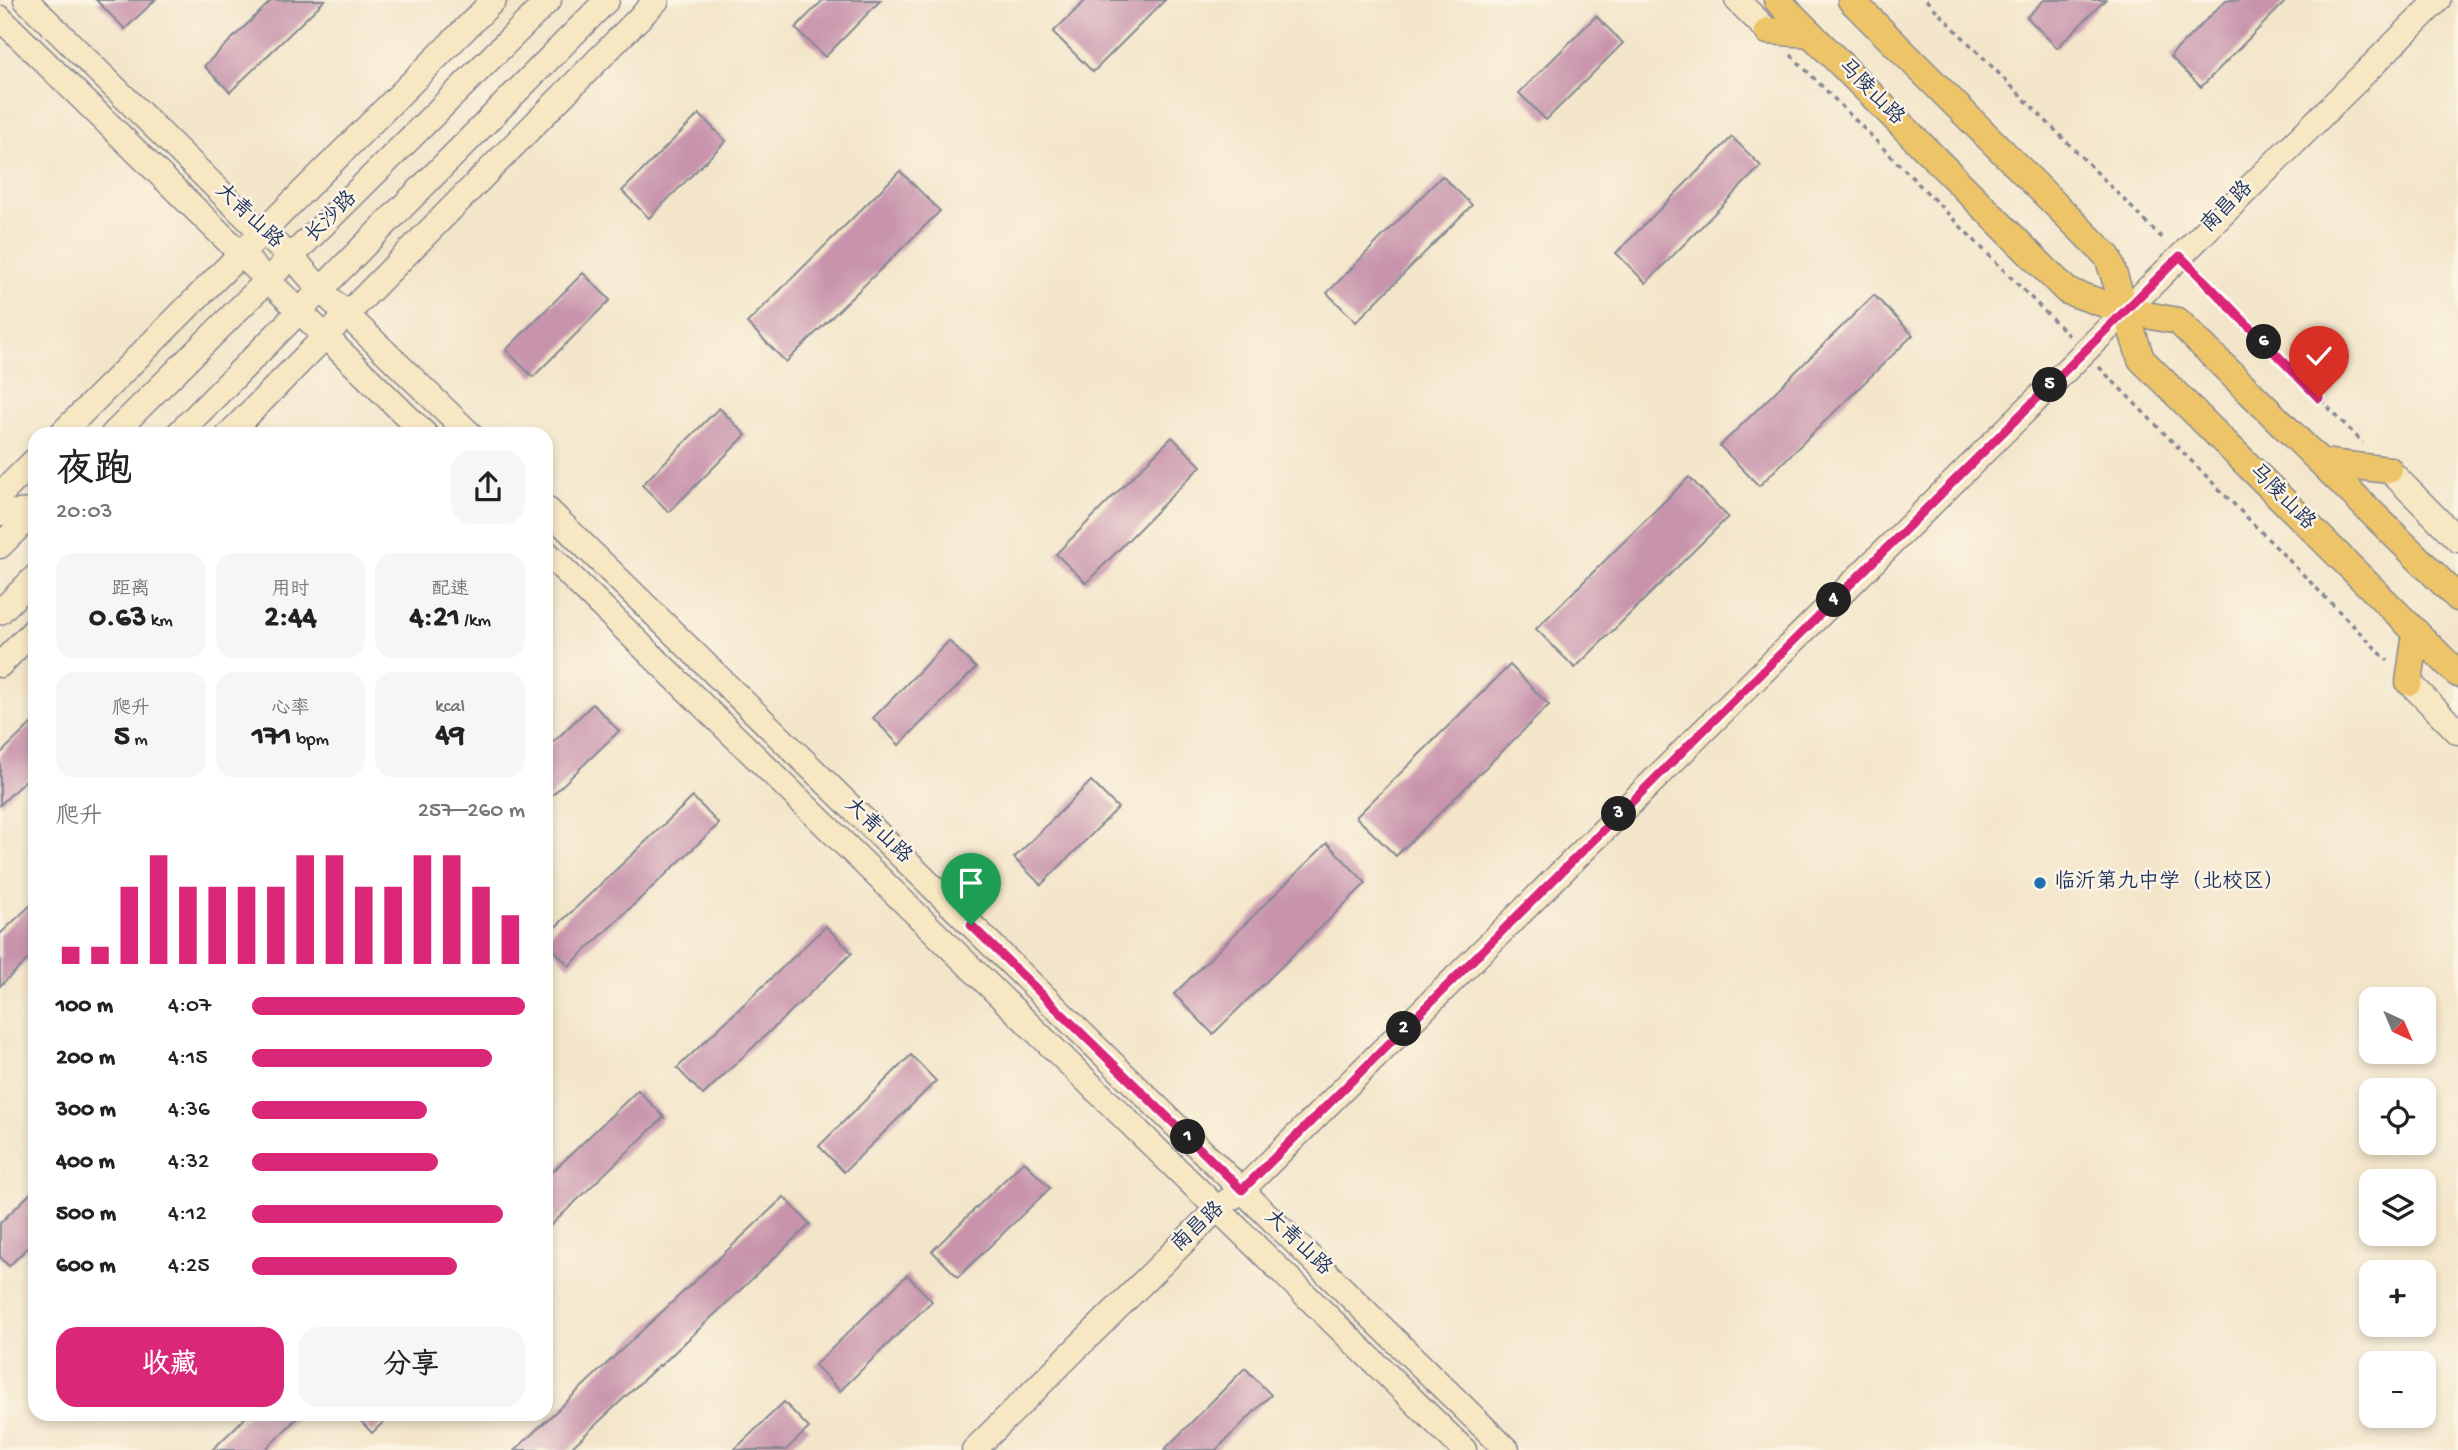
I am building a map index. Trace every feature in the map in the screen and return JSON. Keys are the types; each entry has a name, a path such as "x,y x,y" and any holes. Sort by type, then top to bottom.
{"main road":[{"name":"马陵山路","path":"1777,0 2067,291 2125,311 2178,321 2458,597"},
{"name":"马陵山路","path":"1852,1 2108,257 2141,359 2458,674"},
{"path":"1768,32 1811,34"},
{"path":"2321,462 2389,470"},
{"path":"2409,682 2416,632"}],"street":[{"name":"大青山路","path":"26,0 263,234 292,257 321,290 463,427"},
{"path":"68,427 494,0"},
{"name":"长沙路","path":"120,427 549,0"},
{"name":"长沙路","path":"185,427 607,0"},
{"path":"236,427 657,0"},
{"path":"1737,0 1768,32"},
{"name":"南昌路","path":"974,1450 1218,1208 1242,1190 2438,0"},
{"name":"大青山路","path":"0,18 418,427"},
{"path":"0,495 28,467"},
{"path":"2389,470 2458,540"},
{"path":"0,513 28,511"},
{"name":"大青山路","path":"553,515 1507,1450"},
{"path":"0,546 28,518"},
{"name":"大青山路","path":"553,559 1464,1450"},
{"path":"0,612 28,584"},
{"path":"0,665 28,636"},
{"path":"2409,682 2458,732"}],"path":[{"path":"1926,0 2389,470"}],"building":[{"path":"96,0 155,0 125,29"},
{"path":"272,0 325,0 230,92 204,66"},
{"path":"823,0 881,0 825,57 795,28"},
{"path":"1086,0 1165,0 1093,72 1053,32"},
{"path":"2044,0 2105,0 2057,48 2027,17"},
{"path":"2226,0 2287,0 2201,87 2170,56"},
{"path":"1596,16 1623,43 1546,120 1519,93"},
{"path":"699,114 726,141 649,218 622,191"},
{"path":"1732,137 1761,166 1646,283 1616,253"},
{"path":"900,171 940,211 786,362 747,323"},
{"path":"1442,176 1472,205 1356,322 1327,293"},
{"path":"583,273 610,300 533,377 506,350"},
{"path":"1874,295 1913,335 1759,486 1720,446"},
{"path":"719,408 746,435 669,512 642,485"},
{"path":"1172,437 1201,466 1086,583 1056,554"},
{"path":"1689,477 1728,517 1575,668 1536,629"},
{"path":"949,641 976,668 899,745 873,718"},
{"path":"1510,665 1549,705 1396,856 1356,817"},
{"path":"593,704 619,731 553,794 553,742"},
{"path":"28,727 28,778 0,805 0,754"},
{"path":"1091,781 1118,808 1041,885 1014,858"},
{"path":"693,797 719,824 569,966 553,949 553,929"},
{"path":"1327,843 1366,883 1213,1034 1174,994"},
{"path":"28,908 28,960 0,986 0,934"},
{"path":"826,926 852,953 703,1095 677,1068"},
{"path":"911,1055 936,1081 844,1172 819,1146"},
{"path":"638,1090 664,1117 553,1223 553,1171"},
{"path":"1024,1161 1050,1188 958,1277 932,1251"},
{"path":"28,1196 28,1247 9,1266 0,1257 0,1223"},
{"path":"784,1197 810,1224 569,1450 515,1450 546,1421 553,1421 553,1414"},
{"path":"907,1275 932,1301 840,1391 815,1365"},
{"path":"1245,1368 1271,1395 1216,1450 1164,1450"},
{"path":"784,1402 809,1428 786,1450 734,1450"},
{"path":"242,1421 294,1421 265,1450 212,1450"},
{"path":"361,1421 385,1421 372,1433"}],"place":[{"name":"临沂第九中学（北校区）","path":"2040,883"}],"route":[{"path":"971,925 1242,1190 2180,256 2319,398"}]}
